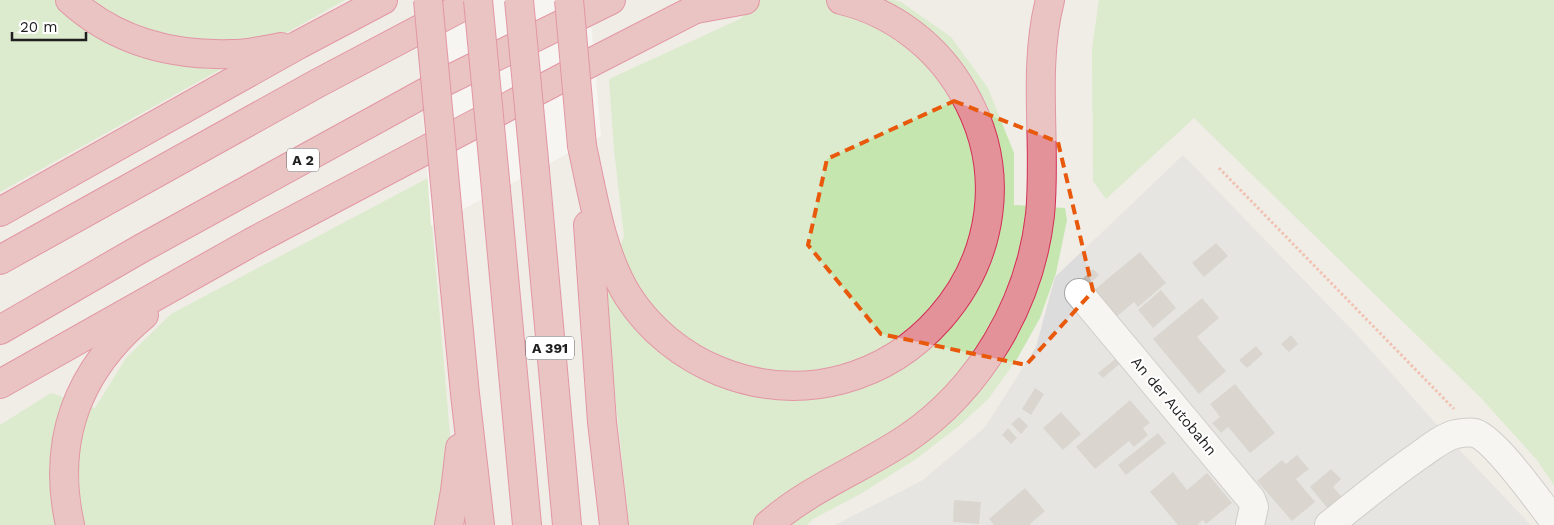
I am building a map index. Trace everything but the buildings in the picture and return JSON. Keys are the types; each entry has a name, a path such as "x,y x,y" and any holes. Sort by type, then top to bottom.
{"highway":[{"path":"70,0 83,12 109,29 137,42 166,50 233,54 298,45"},
{"path":"0,212 298,45 383,0"},
{"path":"428,0 465,394 480,525"},
{"path":"0,260 318,83 476,0"},
{"name":"A 391","path":"476,0 496,190 526,525"},
{"name":"A 391","path":"519,0 567,525"},
{"path":"569,0 582,146 602,422 614,525"},
{"name":"A 2","path":"0,330 142,248 446,81 610,0"},
{"path":"0,384 252,242 703,5 745,0"},
{"path":"582,146 606,247 615,272 628,296 644,317 663,337 684,353 708,366 733,376 759,383 786,386 813,385 840,380 866,372 890,360 913,345 933,327 950,307 973,268 984,234 989,207 986,153 980,128 970,103 956,80 922,41 900,25 877,12 840,0"},
{"path":"768,525 800,500 906,438 934,417 958,394 980,368 999,339 1014,310 1026,279 1040,215 1042,47 1050,0"},
{"path":"70,525 63,480 68,429 86,382 100,360 116,340 156,305 252,242"},
{"path":"449,525 455,491 465,394"}],"street":[{"name":"An der Autobahn","path":"1079,293 1251,499 1254,507 1250,525"},
{"path":"1329,525 1398,470 1436,443 1455,434 1473,432 1494,447 1554,521"}],"path":[{"path":"1219,168 1450,404"}],"highlighted area":[{"path":"954,101 1058,142 1093,291 1026,365 881,334 808,245 827,159"}],"shaded area":[{"path":"1183,155 1360,338 1456,446 1531,525 835,525 923,480 985,427 1036,347 1055,277"}],"green space":[{"path":"0,0 345,0 0,192"},
{"path":"760,0 893,0 901,2 951,37 988,88 1014,153 1014,205 1065,208 1067,220 1056,273 1040,318 1017,359 989,398 959,426 916,459 862,493 813,519 807,525 629,525 604,291 624,236 614,150 609,79 740,19"},
{"path":"1099,0 1554,0 1554,485 1537,460 1480,397 1194,118 1106,199 1093,181 1092,48"},
{"path":"428,178 453,471 462,525 0,525 0,425 51,393 95,408 126,358 171,314"}],"pier":[{"path":"415,0 589,0 601,136 431,226"}]}
